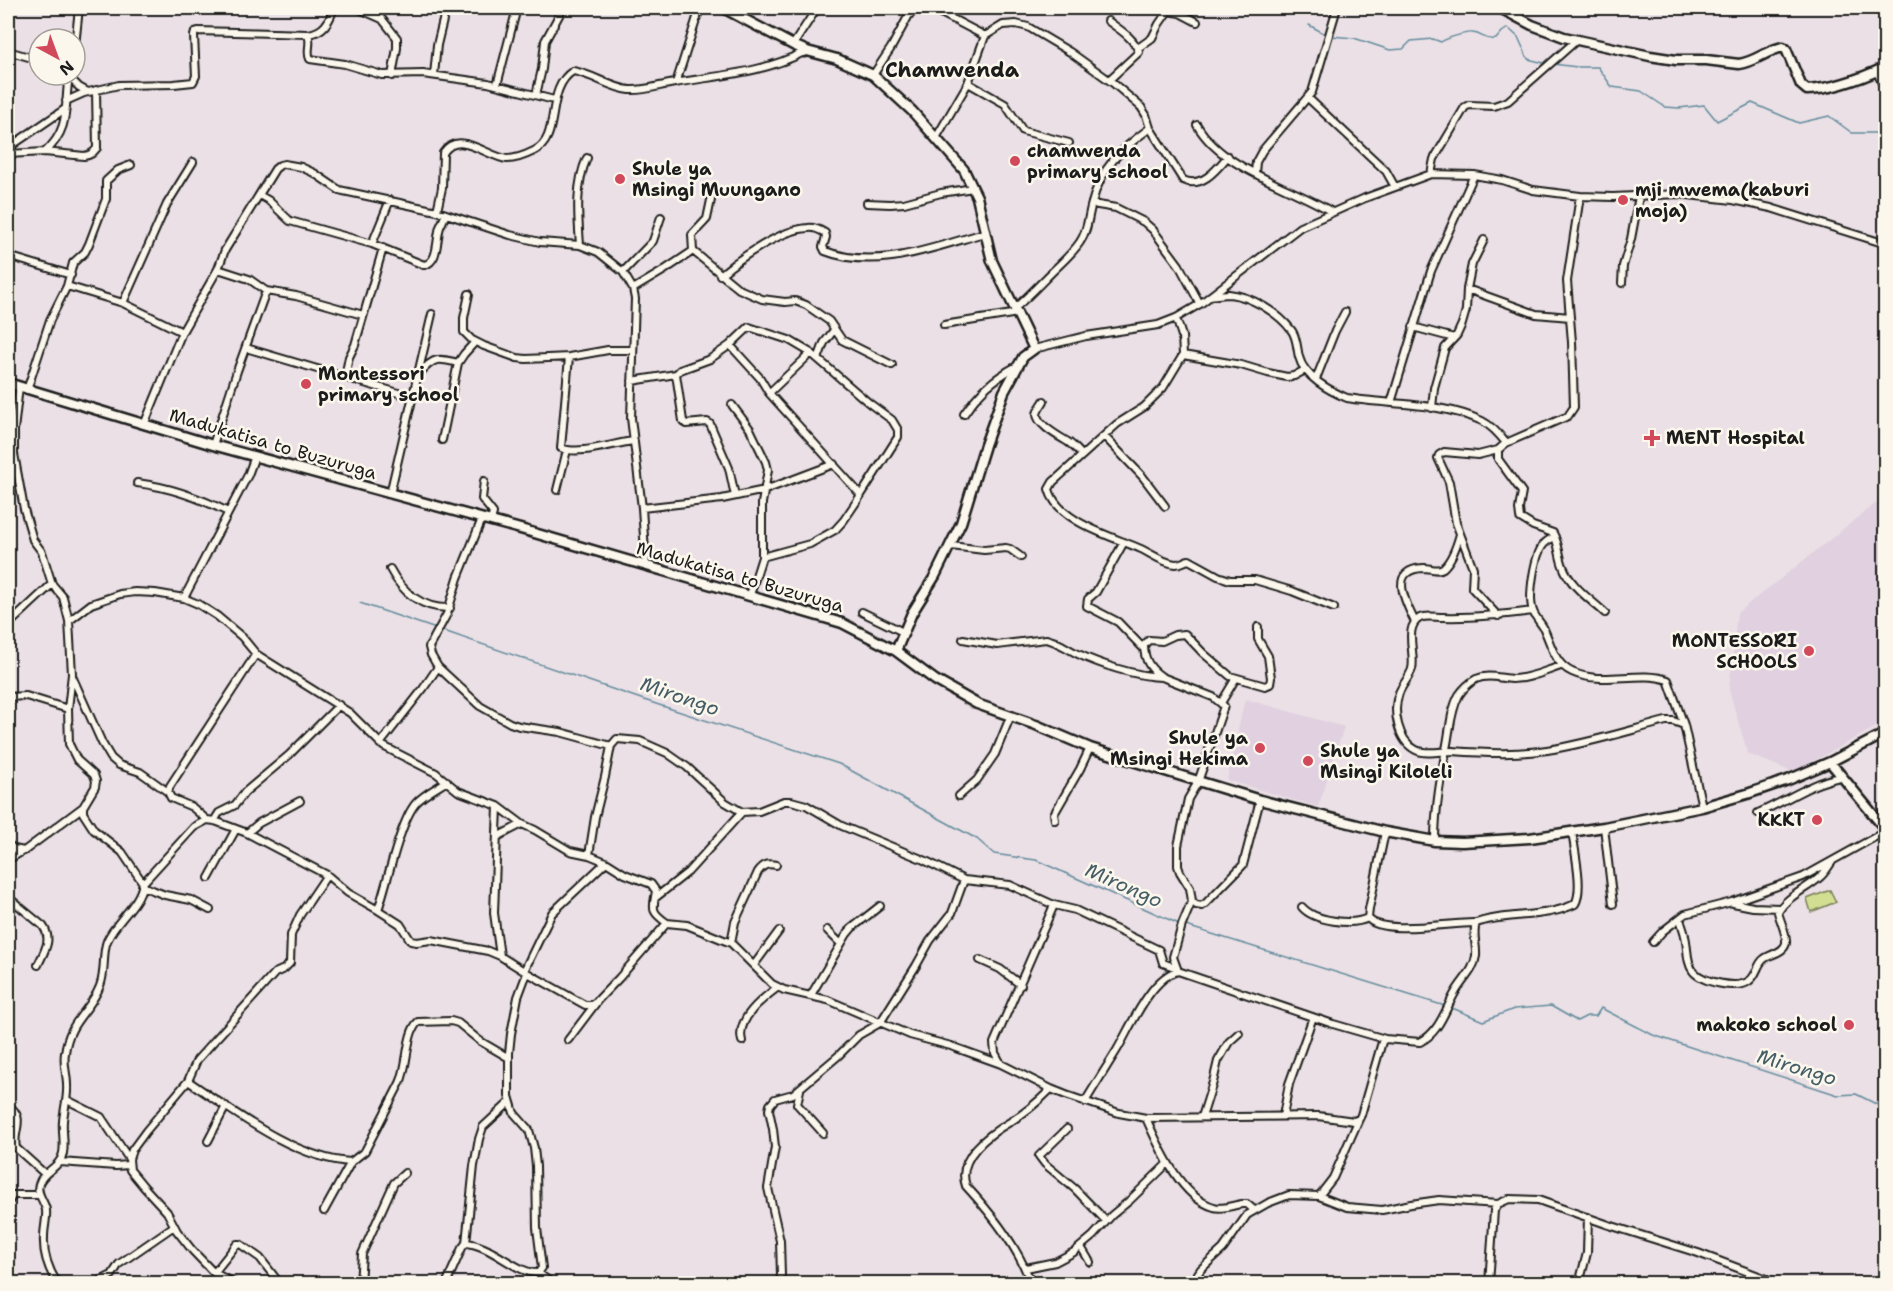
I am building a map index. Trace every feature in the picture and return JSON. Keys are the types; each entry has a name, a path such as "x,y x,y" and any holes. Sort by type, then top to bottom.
{"main road":[{"path":"724,8 806,52 837,59 873,75 912,111 964,170 973,188 992,261 1034,349 1023,357 1004,393 985,445 961,524 903,632 896,651"},
{"path":"1500,8 1543,30 1564,37 1676,60 1744,64 1770,50 1783,47 1801,85 1807,90 1833,86 1881,69"},
{"name":"Madukatisa to Buzuruga","path":"8,383 213,445 487,520 842,623 896,651 935,680 977,704 1011,715 1090,748 1260,800 1385,832 1435,841 1497,840 1604,828 1702,807 1747,794 1830,762 1886,733"},
{"path":"1830,762 1886,831"}],"street":[{"path":"77,27 79,8"},
{"path":"66,101 92,91 119,85 193,82 196,76 195,32 318,33 334,8"},
{"path":"357,8 382,19 397,38 392,76"},
{"path":"434,75 437,45 446,8"},
{"path":"498,85 517,8"},
{"path":"536,95 545,41 563,8"},
{"path":"676,82 700,8"},
{"path":"793,45 817,8"},
{"path":"1255,173 1256,162 1262,151 1308,98 1315,84 1337,8"},
{"path":"873,75 909,15 915,10 924,9 943,14 986,36"},
{"path":"1138,48 1152,38 1168,11 1180,13 1197,22"},
{"path":"1108,21 1128,36 1139,52 1109,80"},
{"path":"936,138 968,83 986,36 989,32 1003,26 1016,24 1028,27 1070,52 1141,107 1150,128 1186,182 1202,180 1209,176 1228,156"},
{"path":"308,34 310,59 345,64 382,75 434,75 498,85 554,100"},
{"path":"1431,174 1434,159 1465,107 1501,105 1508,101 1578,39"},
{"path":"8,51 27,57"},
{"path":"437,211 442,188 445,150 454,144 465,144 510,159 536,150 548,134 554,100 559,88 573,71 631,90 648,89 676,82 747,73 806,52"},
{"path":"1881,69 1886,93"},
{"path":"968,83 1005,104 1023,131 1069,143"},
{"path":"45,152 60,136 67,87"},
{"path":"79,87 92,91"},
{"path":"8,154 45,152 84,156 94,152 97,148 92,91"},
{"path":"1308,98 1386,171 1395,188"},
{"path":"8,148 65,109"},
{"path":"1197,125 1208,141 1228,156 1255,173 1332,212"},
{"path":"944,325 1016,311 1080,242 1102,176 1112,160 1150,128"},
{"path":"580,245 577,214 583,167 587,158"},
{"path":"123,303 167,204 193,162"},
{"path":"131,165 118,170 106,181 106,200 85,252 73,263 67,286 50,320 23,388 11,429 27,523 33,540 42,552 52,584 63,597 69,621 72,674 68,732 73,754 96,781 82,813 101,837 122,852 143,885 165,895 191,900 210,910"},
{"path":"144,425 182,332 218,269 225,250 275,169 280,165 314,172 339,190 437,211 510,235 540,242 580,245 603,256 623,272 633,289 636,310 632,350 631,411 646,566"},
{"path":"1034,349 1086,336 1158,325 1176,318 1200,304 1288,234 1312,220 1431,174 1474,175 1503,180 1533,190 1580,196 1679,194 1753,204 1886,244"},
{"path":"1391,403 1431,271 1474,175"},
{"path":"867,203 904,203 941,193 973,188"},
{"path":"711,193 706,219 692,235 693,251 739,289 762,299 795,301 806,305 829,321 842,340 892,365"},
{"path":"259,195 268,200 290,221 372,244 420,264 429,264 433,259 446,214"},
{"path":"1498,616 1472,588 1474,573 1456,523 1449,482 1438,456 1444,453 1478,455 1498,450 1506,443 1572,413 1574,407 1567,281 1580,196"},
{"path":"1622,283 1623,266 1639,196"},
{"path":"372,244 390,200"},
{"path":"1092,204 1116,208 1144,222 1153,230 1166,251 1179,265 1200,304"},
{"path":"623,272 653,241 661,217"},
{"path":"720,275 777,238 794,230 810,227 825,233 823,247 825,251 850,258 905,255 984,233"},
{"path":"1432,408 1434,388 1445,348 1462,324 1473,264 1484,240"},
{"path":"345,377 383,248"},
{"path":"633,289 693,251"},
{"path":"8,256 71,275"},
{"path":"218,269 249,279 266,291 296,296 363,315"},
{"path":"67,286 123,303 182,332"},
{"path":"1467,289 1536,314 1570,316"},
{"path":"213,445 266,291"},
{"path":"469,294 463,327 467,336 476,342 517,358 533,360 608,350 632,350"},
{"path":"1210,296 1237,296 1274,314 1294,333 1300,360 1305,370 1331,390 1347,398 1432,408 1483,422 1497,432 1506,443"},
{"path":"1316,379 1345,312"},
{"path":"390,494 432,315"},
{"path":"1176,318 1183,345 1183,355 1174,370 1153,399 1117,424 1053,482 1049,489 1051,494 1055,501 1076,521 1161,560 1178,564 1189,560 1230,580 1255,580 1292,591 1334,608"},
{"path":"632,381 676,374 680,370 710,359 730,345 749,327 789,340 811,353 892,420 898,430 898,437 861,495 835,530 810,544 762,557"},
{"path":"1413,327 1454,338"},
{"path":"818,359 824,343 834,330"},
{"path":"442,440 458,363 476,342"},
{"path":"730,345 769,393 861,495"},
{"path":"246,348 412,398"},
{"path":"769,393 811,353"},
{"path":"1183,355 1241,365 1287,377 1305,370"},
{"path":"569,357 560,446 562,449 589,448 633,441"},
{"path":"418,375 428,364 437,359 458,363"},
{"path":"964,414 976,396 996,379 1017,366"},
{"path":"676,374 683,421 686,424 707,422 710,424 729,468 735,496"},
{"path":"1044,401 1037,415 1039,419 1056,436 1082,455"},
{"path":"732,405 750,429 768,470 761,531 762,557 750,595"},
{"path":"1104,436 1143,477 1165,506"},
{"path":"557,490 567,450"},
{"path":"1498,450 1498,459 1522,492 1520,518 1533,526 1551,532 1555,537 1568,576 1605,613"},
{"path":"184,598 248,475 255,456"},
{"path":"642,508 765,490 834,464"},
{"path":"484,481 482,499 493,513 487,520 458,578 450,608 429,647 431,655 438,667 480,706 510,723 560,732 611,746"},
{"path":"138,483 178,492 228,512"},
{"path":"1415,622 1404,599 1402,580 1405,574 1424,568 1438,570 1443,568 1452,555 1460,533"},
{"path":"1555,537 1546,542 1539,551 1531,597 1533,611 1561,666 1581,675 1602,678 1644,677 1666,679 1671,683 1684,725 1702,807"},
{"path":"1124,542 1096,592 1088,599 1087,606 1118,622 1144,649"},
{"path":"951,546 984,550 1006,548 1021,557"},
{"path":"390,569 401,588 412,597 432,606 450,608"},
{"path":"8,624 52,584"},
{"path":"69,621 92,604 120,594 135,592 184,598 198,604 217,616 242,637 256,654 350,713 380,744 436,773 464,794 498,806 522,824 570,851 589,855 625,874 651,884 656,891 653,910 655,913 667,922 687,925 731,943 772,984 778,987 847,1007 910,1035 951,1046 1001,1064 1050,1089 1119,1113 1146,1118 1318,1116 1354,1121 1359,1119"},
{"path":"1533,611 1476,618 1425,616 1415,622 1411,635 1413,656 1411,670 1397,699 1398,719 1404,741 1421,752 1499,753 1546,750 1666,721 1684,725"},
{"path":"862,612 903,632"},
{"path":"1177,970 1173,957 1192,901 1190,888 1178,866 1178,846 1188,799 1198,782 1224,710 1221,703 1213,697 1154,672 1148,664 1144,643 1149,640 1162,641 1181,633 1185,634 1203,653 1236,678 1265,686 1271,682 1268,656 1258,639 1258,627"},
{"path":"963,639 997,645 1054,640 1088,658 1140,675 1162,677"},
{"path":"168,792 256,654"},
{"path":"1435,841 1435,815 1452,715 1459,696 1466,686 1476,679 1485,677 1512,679 1533,676 1561,666"},
{"path":"380,744 438,667"},
{"path":"72,674 102,743 111,758 119,765 140,772 168,792 171,798 192,807 211,820 247,833 327,874 348,893 400,924 414,942 430,940 472,947 500,956 585,1005 597,1002"},
{"path":"1221,703 1236,678"},
{"path":"8,697 26,696 68,709"},
{"path":"58,1284 45,1258 46,1215 45,1205 39,1195 40,1182 45,1174 53,1170 60,1162 67,1100 65,1053 71,1030 100,985 107,941 139,895 143,885 194,827 211,820 235,804 339,705"},
{"path":"959,796 977,780 995,754 1011,715"},
{"path":"589,855 611,746 617,740 627,739 654,747 678,760 725,802 742,812 759,811 784,801 800,803 842,826 924,860 964,880 1005,883 1054,905 1075,910 1159,950 1163,963 1177,970 1385,1039 1420,1042 1433,1032 1456,990 1473,966 1476,955 1474,931 1476,923"},
{"path":"1055,820 1054,814 1090,748"},
{"path":"1758,813 1812,786 1841,777"},
{"path":"378,910 411,810 423,797 447,781"},
{"path":"1192,901 1202,906 1241,869 1260,800"},
{"path":"247,833 259,823 300,801"},
{"path":"498,806 494,913 500,956"},
{"path":"8,860 24,851 83,807"},
{"path":"655,899 688,872 742,812"},
{"path":"497,837 522,824"},
{"path":"1604,828 1613,904"},
{"path":"208,878 236,829"},
{"path":"1368,918 1376,924 1424,927 1476,923 1541,913 1575,904 1578,900 1579,886 1572,831"},
{"path":"1653,942 1684,914 1732,902 1803,877 1886,831"},
{"path":"1368,918 1385,832"},
{"path":"8,844 14,849 24,851"},
{"path":"538,1273 542,1268 537,1228 534,1148 529,1130 514,1113 510,1102 511,1034 525,972 552,913 606,862"},
{"path":"1680,918 1686,937 1691,969 1696,974 1705,980 1732,986 1747,983 1764,958 1785,947 1785,935 1778,912 1780,908 1819,878 1832,862"},
{"path":"731,943 735,922 758,872 762,866 769,863 776,865"},
{"path":"236,1284 214,1273 192,1250 174,1226 167,1212 130,1170 129,1162 132,1150 188,1081 198,1060 275,973 290,963 291,935 300,915 327,874"},
{"path":"779,1284 780,1241 768,1188 775,1147 769,1107 775,1099 789,1096 800,1088 859,1035 880,1023 930,941 952,913 964,880"},
{"path":"8,897 47,932 48,941 38,965"},
{"path":"1732,902 1753,907 1780,908"},
{"path":"1001,1064 995,1053 994,1043 1054,905"},
{"path":"811,995 852,928 880,906"},
{"path":"1302,907 1311,914 1327,920 1355,922 1368,918"},
{"path":"568,1040 597,1002 667,922"},
{"path":"827,930 841,944"},
{"path":"754,965 779,931"},
{"path":"980,960 1000,969 1021,985"},
{"path":"1085,1102 1138,1010 1152,991 1168,975 1177,970"},
{"path":"742,1041 741,1030 748,1016 767,995 778,987"},
{"path":"1283,1116 1290,1084 1313,1017"},
{"path":"324,1211 351,1162 365,1151 405,1074 411,1031 418,1022 451,1021 458,1023 480,1041 509,1058"},
{"path":"1202,1117 1214,1082 1218,1061 1229,1042 1239,1033"},
{"path":"1318,1196 1332,1178 1359,1119 1380,1047 1385,1039"},
{"path":"188,1081 259,1128 296,1147 351,1162"},
{"path":"800,1088 797,1104 823,1132"},
{"path":"1031,1284 1026,1268 991,1215 966,1186 963,1179 967,1162 975,1149 1001,1126 1042,1098 1050,1089"},
{"path":"67,1100 101,1118 129,1162"},
{"path":"446,1284 466,1243 478,1139 483,1127 510,1102"},
{"path":"8,1105 17,1114 16,1148 45,1174"},
{"path":"208,1140 226,1106"},
{"path":"1146,1118 1168,1163 1195,1197 1218,1208 1246,1204 1254,1210"},
{"path":"1067,1129 1039,1156 1106,1221"},
{"path":"60,1162 116,1166 129,1162"},
{"path":"1026,1268 1055,1262 1081,1247 1168,1163"},
{"path":"360,1284 362,1254 394,1183 405,1173"},
{"path":"8,1203 13,1195 39,1195"},
{"path":"1191,1284 1201,1269 1223,1249 1241,1222 1254,1210 1289,1195 1318,1196 1347,1207 1382,1210 1439,1200 1498,1204 1509,1199 1538,1200 1609,1225 1698,1252 1780,1284"},
{"path":"1489,1284 1494,1210 1498,1204"},
{"path":"1579,1284 1587,1253 1588,1217"},
{"path":"94,1284 112,1275 119,1264 174,1226"},
{"path":"466,1243 480,1246 528,1272 538,1273 553,1284"},
{"path":"214,1273 237,1244 240,1244 260,1258 280,1284"},
{"path":"1081,1247 1090,1262"},
{"path":"112,1275 116,1282"}],"shaded area":[{"name":"MONTESSORI SCHOOLS","path":"1875,504 1886,504 1885,722 1793,772 1748,754 1729,690 1737,613"},
{"path":"1245,699 1344,727 1318,807 1227,780"}],"green space":[{"path":"1830,890 1836,902 1811,912 1807,899"}],"waterway":[{"path":"1309,25 1327,35"},
{"path":"1331,36 1354,38 1390,50 1403,49 1411,41 1433,39 1441,42 1470,33 1496,39 1508,28 1518,37 1528,59 1548,64"},
{"path":"1553,64 1598,67 1612,87 1641,91 1665,107 1704,105 1717,121 1752,103 1799,123 1829,116 1852,133 1886,135"},
{"name":"Mirongo","path":"360,603 436,629"},
{"name":"Mirongo","path":"441,630 839,764 977,839 994,854 1036,860 1179,924"},
{"name":"Mirongo","path":"1183,925 1445,1006"},
{"name":"Mirongo","path":"1450,1007 1483,1021 1514,1009 1551,1006 1577,1021 1587,1016 1596,1016 1601,1008 1653,1035 1838,1095 1856,1094 1886,1109"}],"place":[{"name":"chamwenda primary school","path":"1015,161"},
{"name":"Shule ya Msingi Muungano","path":"620,179"},
{"name":"mji mwema(kaburi moja)","path":"1623,200"},
{"name":"Montessori primary school","path":"306,384"},
{"name":"MENT Hospital","path":"1652,438"},
{"name":"MONTESSORI SCHOOLS","path":"1809,651"},
{"name":"Shule ya Msingi Hekima","path":"1260,748"},
{"name":"Shule ya Msingi Kiloleli","path":"1308,761"},
{"name":"KKKT","path":"1817,820"},
{"name":"makoko school","path":"1849,1025"}],"district":[{"name":"Chamwenda","path":"952,70"}]}
